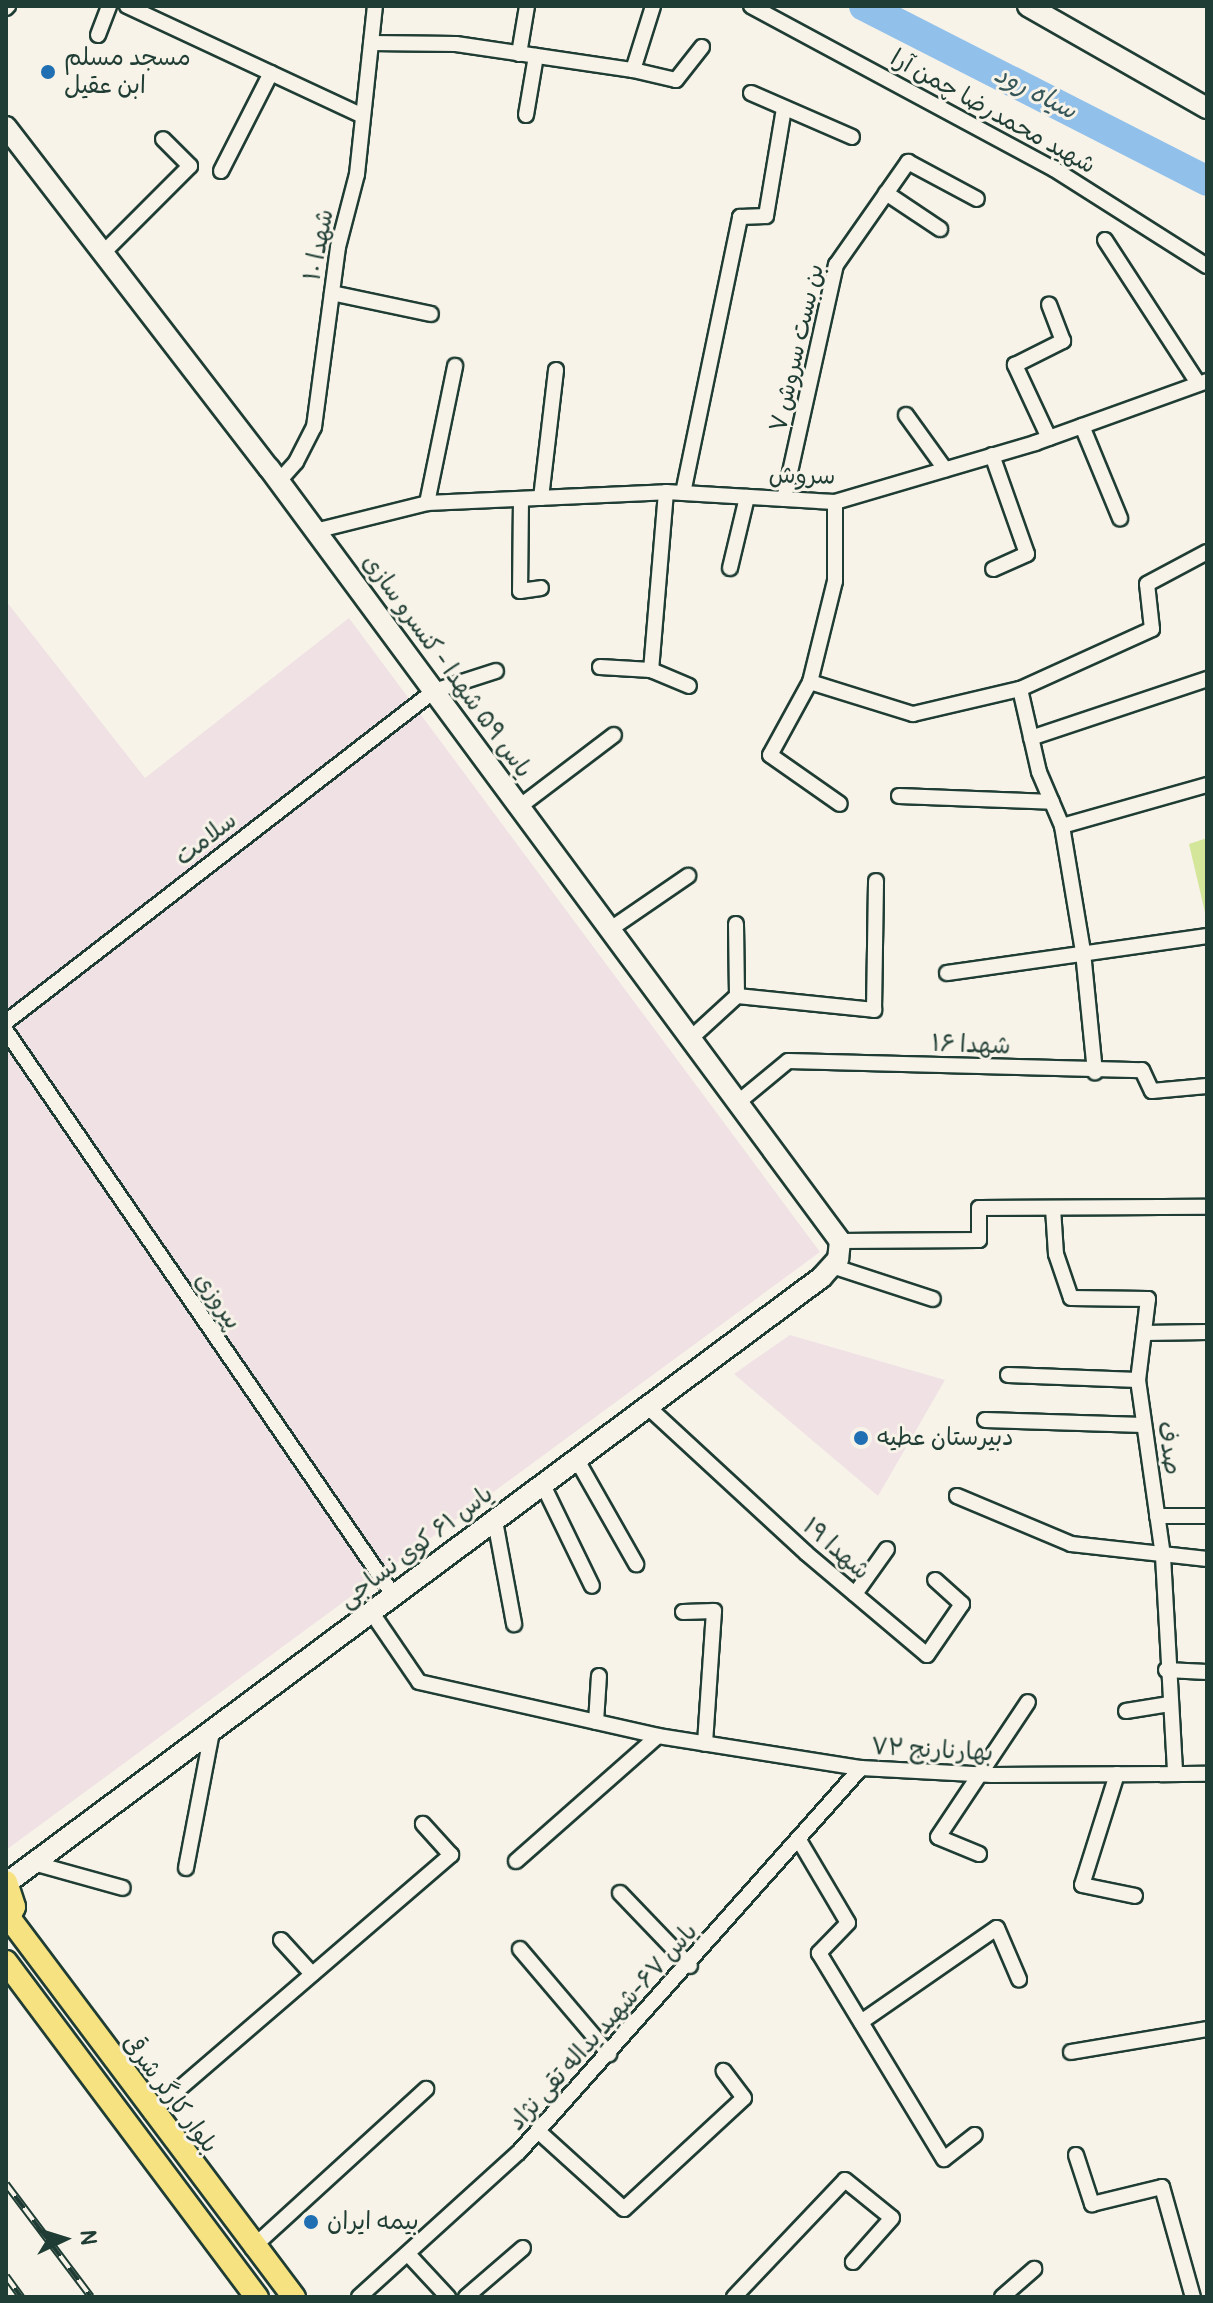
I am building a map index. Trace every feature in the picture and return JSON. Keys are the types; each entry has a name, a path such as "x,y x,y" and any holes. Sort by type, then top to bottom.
{"main road":[{"path":"6,1883 14,1907 8,1921"},
{"name":"بلوار کارگر شرقی","path":"8,1921 252,2248 294,2297"},
{"path":"6,1962 257,2297"}],"street":[{"path":"98,35 109,6"},
{"path":"127,6 363,116"},
{"name":"شهدا ۱۰","path":"279,481 296,462 314,427 332,293 363,116 375,6"},
{"path":"519,54 527,6"},
{"path":"633,70 653,6"},
{"name":"شهید محمدرضا چمن آرا","path":"751,6 1054,169 1207,266"},
{"path":"1028,6 1207,108"},
{"path":"371,43 456,44 633,70 676,80 702,47"},
{"path":"526,115 536,56"},
{"path":"221,171 271,73"},
{"path":"751,93 852,137"},
{"path":"683,493 740,217 766,216 784,108"},
{"name":"یاس ۵۹ شهدا - کنسرو سازی","path":"6,127 279,481 840,1241"},
{"path":"103,253 190,166 163,139"},
{"name":"بن بست سروش ۷","path":"784,499 836,265 908,162 977,199"},
{"path":"886,193 940,229"},
{"path":"1105,240 1203,382"},
{"path":"332,293 431,314"},
{"path":"1049,305 1063,341 1015,365 1049,438"},
{"path":"427,503 455,366"},
{"path":"541,498 556,370"},
{"name":"سروش","path":"315,531 427,503 666,492 835,502 1049,438 1203,382"},
{"path":"906,415 945,469"},
{"path":"1082,426 1120,518"},
{"path":"992,455 1027,554 993,569"},
{"path":"651,670 666,492"},
{"path":"730,568 747,497"},
{"path":"521,499 520,591 541,588"},
{"path":"835,502 835,581 810,682 770,755 840,804"},
{"path":"810,682 913,714 1020,689 1152,629 1147,584 1207,552"},
{"path":"600,667 651,670 689,686"},
{"name":"سلامت","path":"6,1022 434,691 496,671"},
{"path":"1031,738 1207,679"},
{"path":"1020,689 1031,738 1062,826 1083,952 1095,1072"},
{"path":"519,807 614,735"},
{"path":"1062,826 1207,785"},
{"path":"899,796 1052,802"},
{"path":"609,930 688,876"},
{"path":"690,1039 737,996 874,1010 876,881"},
{"path":"736,924 737,996"},
{"path":"947,973 1207,936"},
{"name":"پیروزی","path":"6,1031 394,1596"},
{"name":"شهدا ۱۶","path":"736,1104 788,1061 1095,1072 1142,1070 1152,1091 1207,1086"},
{"path":"933,1299 832,1266 840,1241 979,1240 979,1208 1207,1207"},
{"name":"صدف","path":"1053,1208 1056,1254 1071,1298 1148,1299 1138,1380 1163,1556 1166,1670 1175,1773"},
{"name":"یاس ۶۱ کوی نساجی","path":"6,1883 648,1407 832,1266"},
{"path":"1144,1333 1207,1332"},
{"path":"1008,1375 1138,1380"},
{"name":"شهدا ۱۹","path":"648,1407 927,1655 962,1604 935,1580"},
{"path":"985,1420 1143,1425"},
{"path":"577,1460 636,1564"},
{"path":"543,1485 592,1586"},
{"path":"957,1496 1071,1544 1207,1559"},
{"path":"1157,1516 1207,1516"},
{"path":"495,1521 514,1624"},
{"path":"855,1594 887,1549"},
{"path":"683,1612 714,1611 705,1744"},
{"name":"بهارنارنج ۷۲","path":"372,1613 419,1682 658,1736 861,1768 978,1775 1207,1774"},
{"path":"1166,1670 1207,1672"},
{"path":"596,1722 599,1676"},
{"path":"979,1854 938,1837 1028,1702"},
{"path":"1126,1711 1169,1704"},
{"path":"186,1868 212,1732"},
{"path":"516,1861 658,1736"},
{"name":"یاس ۶۷-شهید یداله تقی نژاد","path":"359,2297 538,2131 690,1966 861,1768"},
{"path":"1117,1774 1082,1885 1135,1896"},
{"path":"151,2113 451,1855 423,1824"},
{"path":"799,1840 848,1923 819,1953 944,2159 975,2135"},
{"path":"33,1863 123,1888"},
{"path":"620,1893 690,1966"},
{"path":"861,2022 997,1928 1019,1979"},
{"path":"281,1940 312,1974"},
{"path":"520,1949 609,2054"},
{"path":"1071,2052 1207,2029"},
{"path":"538,2131 624,2209 744,2098 724,2071"},
{"path":"252,2248 426,2089"},
{"path":"1076,2155 1092,2204 1162,2187 1193,2297"},
{"path":"734,2297 845,2180 892,2218 853,2262"},
{"path":"466,2297 523,2248"},
{"path":"408,2254 448,2297"},
{"path":"1002,2297 1034,2269"}],"shaded area":[{"path":"6,601 145,778 349,618 820,1252 6,1850"},
{"name":"دبیرستان عطیه","path":"790,1335 945,1380 878,1496 734,1374"}],"green space":[{"path":"1207,838 1207,921 1189,844"}],"waterway":[{"name":"سیاه رود","path":"864,6 1207,181"}],"railway":[{"path":"6,2184 91,2297"},
{"path":"6,2276 21,2297"}],"place":[{"name":"مسجد مسلم ابن عقیل","path":"48,72"},
{"name":"دبیرستان عطیه","path":"861,1438"},
{"name":"بیمه ایران","path":"311,2222"}]}
